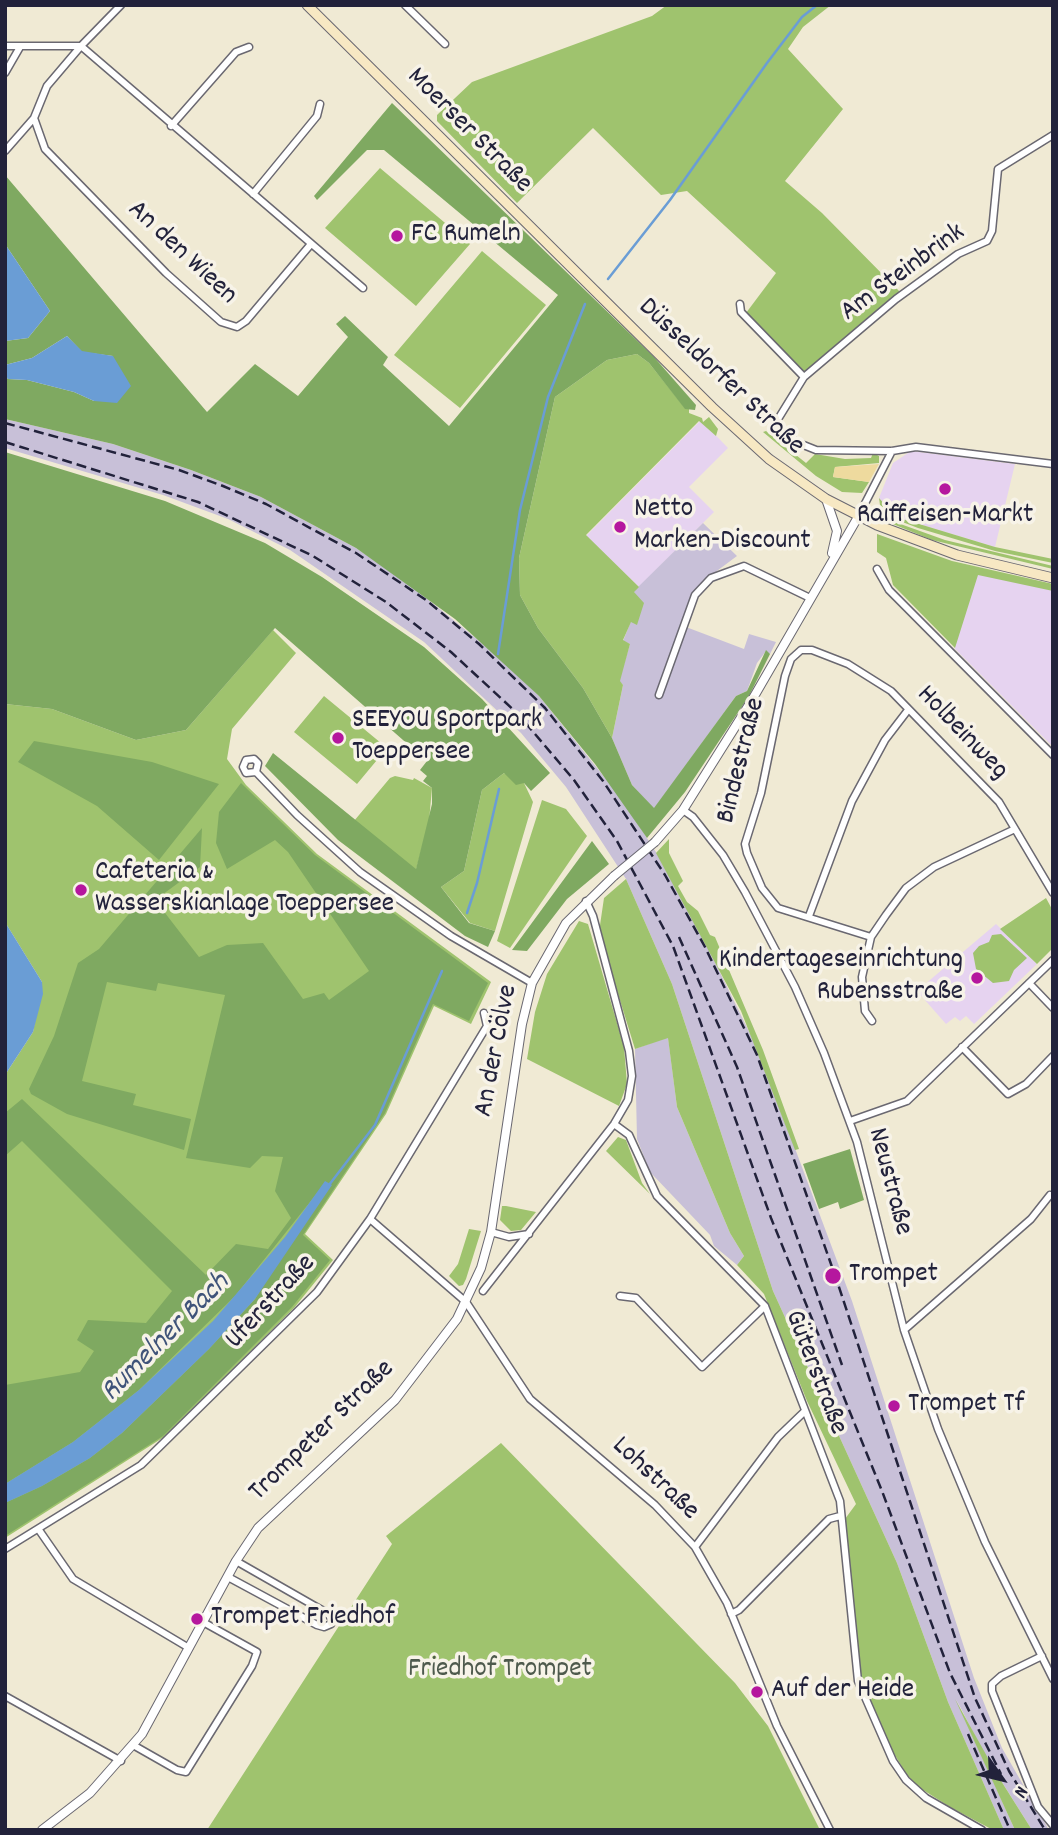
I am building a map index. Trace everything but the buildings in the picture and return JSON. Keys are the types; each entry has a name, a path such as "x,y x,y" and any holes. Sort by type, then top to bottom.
{"main road":[{"name":"Moerser Straße","path":"307,5 596,292"},
{"name":"Düsseldorfer Straße","path":"596,292 712,407 769,459 826,499 858,517 957,555 1053,578"}],"street":[{"path":"5,151 34,118 47,86 121,5"},
{"path":"405,5 445,44"},
{"path":"5,46 81,46 363,288"},
{"path":"5,73 20,47"},
{"path":"171,125 236,51 249,47"},
{"path":"253,194 317,116 320,104"},
{"name":"An den Wieen","path":"34,118 45,149 166,273 228,327 237,327 246,321 311,244"},
{"name":"Am Steinbrink","path":"892,451 816,450 796,442 777,429 775,424 804,377 896,299 958,254 987,241 992,231 998,169 1053,135"},
{"path":"740,304 741,312 804,377"},
{"path":"892,451 916,447 1053,464"},
{"name":"An der Cölve","path":"466,1302 481,1268 491,1232 522,1024 532,984 556,938 586,901 654,842 683,810 782,651 892,451"},
{"name":"An der Cölve","path":"820,581 835,545 837,531 826,499"},
{"path":"659,695 695,595 711,578 744,566 810,598"},
{"path":"877,569 889,590 1053,755"},
{"name":"Holbeinweg","path":"801,650 812,650 848,664 891,691 999,803 1053,892"},
{"name":"Bindestraße","path":"801,650 791,660 785,676 761,793 745,844 751,866 769,900 778,908 871,937"},
{"path":"809,916 852,802 885,740 908,710"},
{"path":"256,772 297,815 360,872 451,936 532,984"},
{"name":"Neustraße","path":"683,810 694,817 725,858 795,987 850,1121 904,1330 938,1429 969,1504 1053,1679"},
{"path":"872,1021 865,1011 862,977 871,937 906,888 933,867 1016,829"},
{"path":"484,1291 614,1124 628,1100 632,1076 629,1051 596,937 593,916 586,901"},
{"path":"850,1121 900,1106 1053,960"},
{"path":"1029,983 1053,1008"},
{"name":"Uferstraße","path":"5,1549 141,1465 317,1292 370,1219 487,1026 484,1013"},
{"path":"962,1047 1008,1094 1026,1084 1053,1056"},
{"name":"Güterstraße","path":"614,1124 629,1135 657,1196 765,1306 838,1492 858,1681 897,1769 915,1790 982,1830"},
{"path":"904,1330 1031,1219 1050,1195"},
{"name":"Lohstraße","path":"370,1219 466,1302 530,1399 655,1505 695,1547 731,1614 777,1726 830,1830"},
{"path":"491,1232 509,1237 529,1234"},
{"path":"620,1296 636,1298 702,1367 765,1306"},
{"name":"Trompeter Straße","path":"42,1830 90,1793 134,1745 236,1561 269,1516 395,1400 451,1328 466,1302"},
{"path":"695,1547 778,1437 805,1411"},
{"path":"731,1614 739,1610 830,1520 840,1516"},
{"path":"39,1530 73,1579 189,1648"},
{"path":"228,1577 317,1625 324,1627 331,1624 332,1619 327,1613 236,1561"},
{"path":"134,1745 183,1772 191,1766 257,1656 253,1649 202,1622"},
{"path":"1042,1656 1001,1676 992,1684 992,1691 1038,1807 1053,1825"},
{"path":"5,1696 121,1760"}],"shaded area":[{"path":"5,419 113,444 191,470 261,497 356,548 409,584 505,662 539,696 622,799 661,860 759,1052 852,1301 974,1678 1002,1748 1049,1830 1032,1830 985,1755 956,1699 1015,1830 1004,1830 948,1702 897,1563 773,1291 672,984 626,879 566,787 521,733 424,642 290,550 228,519 163,495 5,448"},
{"path":"701,420 728,448 689,487 714,512 639,587 586,536"},
{"path":"911,451 1015,464 995,547 896,517 879,498 893,463"},
{"path":"703,523 737,556 702,582 686,627 744,649 749,634 776,642 770,654 766,651 757,663 747,691 736,696 654,809 632,785 612,738 623,685 619,681 630,644 623,641 631,621 637,624 634,591"},
{"path":"975,571 1053,588 1053,747 955,649 953,641"},
{"name":"Kindertageseinrichtung Rubensstraße","path":"996,924 1037,964 974,1024 966,1016 960,1021 955,1017 946,1024 917,991"},
{"path":"668,1037 677,1107 730,1233 744,1256 737,1265 714,1246 710,1235 650,1172 637,1139 635,1049"}],"green space":[{"path":"667,5 831,5 803,27 788,49 843,109 785,181 822,213 900,292 806,372 803,372 746,313 776,273 687,191 661,195 593,128 517,203 437,121 437,115 472,82 652,16"},
{"path":"392,103 654,357 696,405 695,410 685,409 649,363 637,354 607,360 555,397 519,558 520,595 538,628 583,688 612,738 632,785 654,808 736,696 747,691 766,650 770,654 749,696 685,792 647,838 595,764 539,696 455,619 356,548 261,497 191,470 113,444 5,419 5,375 8,379 27,380 74,392 94,401 113,356 82,352 67,336 32,358 5,365 5,341 28,338 50,311 5,244 5,175 207,412 255,364 298,396 348,337 336,324 345,316 388,357 383,365 449,426 558,295 384,150 367,150 317,200 314,196"},
{"name":"FC Rumeln","path":"380,168 470,244 416,306 325,228"},
{"path":"482,251 546,305 460,408 394,355"},
{"path":"637,354 649,363 685,408 689,409 689,413 702,418 703,422 709,417 718,429 716,436 699,421 586,535 639,587 634,592 644,603 637,625 631,622 623,640 630,644 620,681 623,685 612,738 583,688 538,628 520,595 519,558 555,397 607,360"},
{"path":"766,431 806,463 815,454 845,459 871,458 873,453 879,456 879,463 835,467 833,477 869,482 862,493 842,492 816,476 763,432"},
{"path":"5,452 165,501 265,543 322,577 424,647 482,699 550,773 531,791 524,783 516,785 504,773 482,790 464,871 441,887 469,923 495,931 488,947 465,936 338,840 265,766 273,753 416,869 432,804 432,788 423,781 427,776 420,770 427,761 275,628 186,730 136,740 52,709 5,704"},
{"path":"879,498 896,517 995,547 1053,559 1053,563 995,551 918,528 892,518 880,505"},
{"path":"886,515 892,521 945,540 1053,566 1053,569 932,540 883,520"},
{"path":"877,534 952,561 1053,584 1053,591 978,575 955,648 893,585 886,558 877,552"},
{"path":"273,630 296,653 232,729 227,759 246,785 317,854 491,982 471,1024 434,1006 386,1114 305,1234 333,1260 294,1308 164,1437 5,1538 5,1075 33,1032 42,982 5,922 5,704 52,709 136,740 186,730"},
{"name":"SEEYOU Sportpark Toeppersee","path":"324,696 387,748 357,784 294,732"},
{"path":"34,741 152,762 219,784 159,860 97,806 18,762"},
{"path":"504,773 524,783 533,802 495,931 470,923 441,887 464,871 482,790"},
{"path":"390,778 414,778 432,788 429,821 416,870 354,821"},
{"path":"241,783 315,855 488,983 469,1021 433,1004 385,1113 303,1235 330,1260 292,1307 163,1436 5,1536 5,1503 42,1486 90,1458 122,1433 209,1349 255,1299 318,1192 235,1296 139,1390 73,1442 5,1484 5,1385 80,1372 94,1351 77,1340 88,1320 146,1323 172,1291 22,1141 5,1156 5,1113 22,1099 206,1275 236,1244 268,1249 291,1218 275,1191 283,1157 262,1156 250,1168 186,1158 225,995 158,983 156,991 107,982 82,1081 136,1094 133,1105 191,1119 184,1150 67,1114 31,1094 29,1089 54,1036 78,963 99,949 202,828 200,867 155,900 199,957 227,945 263,943 303,999 324,993 329,1000 369,971 288,852 275,840 227,869 216,843 219,812"},
{"path":"542,800 566,809 587,836 510,948 497,941"},
{"path":"669,839 669,853 683,881 678,886 687,902 698,911 710,935 715,937 763,1050 799,1149 795,1150 741,1011 656,853"},
{"path":"592,841 609,864 567,899 527,951 512,950"},
{"path":"626,879 672,984 773,1291 897,1563 948,1702 1004,1830 993,1830 950,1807 920,1788 907,1775 893,1752 870,1700 875,1696 860,1679 846,1557 845,1519 856,1504 807,1401 764,1294 737,1265 744,1256 730,1233 677,1107 668,1038 635,1049 599,932 604,898"},
{"path":"1046,898 1053,911 1053,948 1037,964 1000,929"},
{"path":"579,921 588,924 624,1047 627,1084 619,1106 527,1059 535,1012 547,974"},
{"path":"1001,934 1027,958 1014,970 1009,981 993,983 976,969 973,953 979,946 989,942 992,935"},
{"path":"618,1137 626,1140 642,1183 650,1194 606,1151"},
{"path":"850,1149 864,1200 840,1209 838,1202 819,1209 803,1164"},
{"path":"502,1206 536,1212 521,1230 511,1231 500,1220"},
{"path":"469,1229 481,1231 466,1279 463,1285 459,1286 449,1276 458,1264"},
{"name":"Friedhof Trompet","path":"501,1443 735,1683 768,1726 820,1830 207,1830 392,1544 386,1536"},
{"path":"955,1699 998,1776 1032,1830 1015,1830"}],"sand":[{"path":"879,464 869,482 833,477 835,467"}],"water":[{"path":"5,244 50,311 28,338 5,341"},
{"path":"67,336 82,351 113,356 131,386 117,403 94,401 74,392 27,380 8,379 5,375 5,365 32,358"},
{"path":"5,922 42,982 43,994 33,1032 5,1075"},
{"path":"325,1181 332,1185 255,1299 209,1349 122,1433 90,1458 42,1486 5,1503 5,1484 73,1442 139,1390 213,1321 285,1237"}],"waterway":[{"path":"608,279 670,200 802,17 817,5"},
{"path":"498,654 520,510 548,397 585,304"},
{"path":"467,913 477,883 499,789"},
{"path":"329,1185 375,1125 442,971"}],"railway":[{"path":"5,423 179,470 223,486 266,504 356,553 426,600 479,644 545,708 603,781 665,875 705,947 757,1055 837,1281 975,1698 1009,1771 1045,1830"},
{"path":"5,442 198,502 313,556 386,602 451,652 518,714 574,780 617,841 673,946 771,1218 882,1491 950,1673 1001,1774"},
{"path":"679,937 737,1067 842,1365"},
{"path":"968,1734 1010,1830"}],"place":[{"name":"FC Rumeln","path":"397,236"},
{"name":"Raiffeisen-Markt","path":"945,489"},
{"name":"Netto Marken-Discount","path":"620,527"},
{"name":"SEEYOU Sportpark Toeppersee","path":"338,738"},
{"name":"Cafeteria & Wasserskianlage Toeppersee","path":"81,890"},
{"name":"Kindertageseinrichtung Rubensstraße","path":"977,978"},
{"name":"Trompet","path":"833,1276"},
{"name":"Trompet Tf","path":"894,1406"},
{"name":"Trompet Friedhof","path":"197,1619"},
{"name":"Auf der Heide","path":"757,1692"}],"water label":[{"name":"Rumelner Bach","path":"167,1339"}]}
